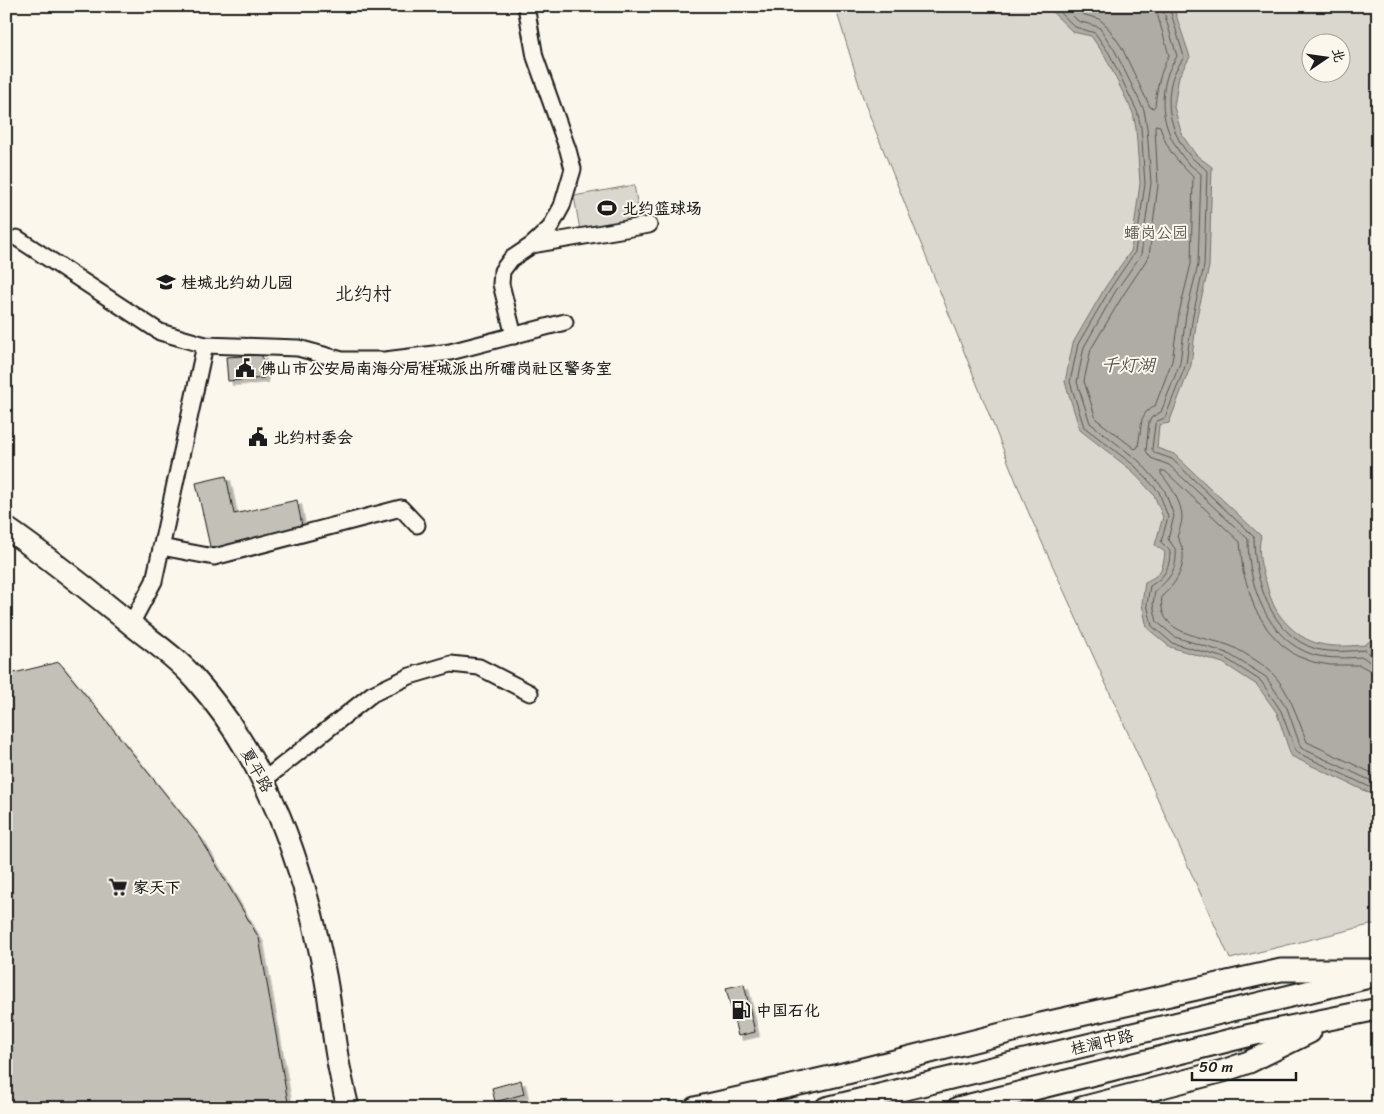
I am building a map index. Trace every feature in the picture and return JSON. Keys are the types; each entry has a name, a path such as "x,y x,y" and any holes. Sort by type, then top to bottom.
{"main road":[{"name":"夏平路","path":"6,528 54,562 194,678 229,723 264,780 294,851 310,908 325,970 337,1057 348,1108"},
{"path":"695,1108 839,1075 1041,1024 1281,970 1378,970"},
{"name":"桂澜中路","path":"826,1108 1378,975"},
{"name":"桂澜中路","path":"958,1108 1251,1035 1378,1009"},
{"path":"1081,1108 1223,1071 1249,1062 1334,1019"}],"street":[{"path":"514,336 501,284 502,271 511,258 532,245 550,228 562,206 572,169 568,150 535,57 526,6"},
{"path":"532,245 650,225"},
{"path":"17,238 160,332 205,345 298,348 342,360 385,360 450,352 565,322"},
{"path":"131,624 154,581 205,345"},
{"path":"161,547 214,557 402,508 417,525"},
{"path":"264,780 372,694 410,676 451,664 479,667 530,693"}],"green space":[{"name":"𧒽岗公园","path":"835,6 1373,6 1378,27 1378,923 1230,959 1027,509 865,104"},
{"name":"北约篮球场","path":"634,185 640,219 580,230 574,196"}],"water":[{"name":"千灯湖","path":"1041,6 1173,6 1190,57 1179,76 1174,107 1182,135 1196,155 1212,167 1209,267 1197,316 1191,365 1169,423 1159,425 1157,448 1174,454 1261,536 1260,559 1271,599 1281,617 1298,634 1315,643 1344,646 1365,645 1378,634 1378,642 1371,648 1378,655 1378,797 1291,756 1277,713 1257,685 1223,663 1170,647 1147,628 1142,604 1145,582 1158,574 1163,563 1165,552 1155,545 1163,517 1154,495 1131,470 1080,430 1065,382 1073,343 1106,286 1131,251 1140,183 1136,129 1133,113 1105,56 1091,36 1073,32 1049,9"}],"building":[{"name":"佛山市公安局南海分局桂城派出所礌岗社区警务室","path":"262,355 264,378 228,381 226,357"},
{"path":"226,476 234,514 297,500 303,531 211,551 196,483"},
{"name":"家天下","path":"59,662 200,837 259,938 289,1108 6,1108 6,675"},
{"name":"中国石化","path":"744,984 755,1032 738,1036 726,988"},
{"path":"521,1080 524,1094 495,1102 492,1088"}],"place":[{"name":"北约篮球场","path":"607,208"},
{"name":"桂城北约幼儿园","path":"166,282"},
{"name":"佛山市公安局南海分局桂城派出所礌岗社区警务室","path":"245,368"},
{"name":"北约村委会","path":"258,437"},
{"name":"家天下","path":"118,887"},
{"name":"中国石化","path":"741,1010"}],"district":[{"name":"北约村","path":"363,293"}]}
